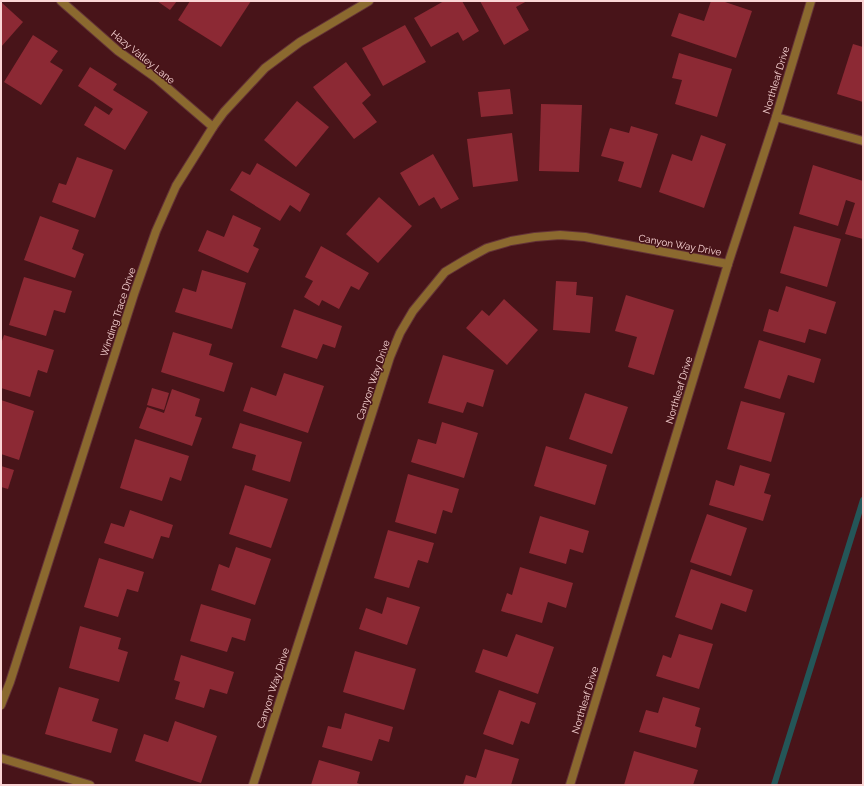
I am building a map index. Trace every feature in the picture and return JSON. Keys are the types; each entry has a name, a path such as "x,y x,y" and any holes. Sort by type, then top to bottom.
{"street":[{"name":"Hazy Valley Lane","path":"61,1 118,51 156,78 213,127"},
{"name":"Winding Trace Drive","path":"1,705 10,682 134,294 156,231 176,186 224,112 265,68 300,42 369,1"},
{"name":"Northleaf Drive","path":"570,785 728,264 776,117 811,1"},
{"path":"776,117 863,141"},
{"name":"Canyon Way Drive","path":"253,785 390,356 400,333 413,311 445,272 488,248 511,241 560,235 585,237 728,264"},
{"path":"1,758 90,785"}],"building":[{"path":"157,1 177,1 170,10"},
{"path":"190,1 251,1 221,47 178,20"},
{"path":"444,1 462,1 479,31 463,41 458,32 431,47 414,18"},
{"path":"480,1 527,1 516,7 529,30 504,45"},
{"path":"711,1 722,1 752,11 736,58 671,36 679,13 704,21"},
{"path":"1,2 23,22 1,47"},
{"path":"405,25 426,62 383,86 362,48"},
{"path":"33,35 58,51 50,62 63,70 41,105 4,82"},
{"path":"853,44 863,47 863,102 837,94"},
{"path":"679,53 732,69 717,117 675,104 682,80 672,78"},
{"path":"346,62 371,95 362,103 377,122 354,139 313,87"},
{"path":"90,67 117,84 113,90 148,112 125,150 84,125 95,106 109,115 113,109 78,86"},
{"path":"510,89 513,114 481,117 478,92"},
{"path":"297,101 329,127 296,167 264,140"},
{"path":"541,104 582,105 579,172 539,171"},
{"path":"631,126 658,134 641,188 618,181 624,162 601,156 610,128 629,133"},
{"path":"512,133 518,181 473,187 467,139"},
{"path":"701,135 726,144 704,208 659,192 672,154 692,161"},
{"path":"433,154 459,199 441,209 434,197 419,206 400,173"},
{"path":"77,157 113,170 95,218 52,202 59,183 66,185"},
{"path":"257,163 310,194 300,212 290,205 280,221 230,190 242,171 250,175"},
{"path":"813,165 863,181 863,239 845,234 855,203 846,200 838,226 799,214"},
{"path":"379,197 412,226 378,263 346,234"},
{"path":"233,215 261,228 253,246 259,249 248,273 198,251 207,230 224,237"},
{"path":"40,216 79,230 72,249 84,254 75,278 24,260"},
{"path":"794,226 841,239 827,287 780,273"},
{"path":"321,246 369,273 359,290 351,286 339,309 322,300 319,306 304,297 313,281 305,277"},
{"path":"202,270 246,283 232,329 175,312 183,288 196,292"},
{"path":"24,277 72,291 65,313 54,310 46,336 9,325"},
{"path":"556,281 577,282 576,295 593,297 590,333 553,330"},
{"path":"786,286 836,302 826,334 809,329 805,343 763,331 769,309 778,312"},
{"path":"626,295 674,310 654,375 628,367 637,337 615,331"},
{"path":"504,299 538,330 507,365 466,328 482,310 489,316"},
{"path":"294,309 342,326 335,348 323,344 317,359 281,347"},
{"path":"173,332 212,344 209,355 233,363 224,392 161,372"},
{"path":"4,335 54,350 47,373 38,370 30,397 1,388 1,344"},
{"path":"759,340 821,359 814,383 788,375 780,399 744,388"},
{"path":"443,355 494,370 483,407 467,402 463,413 428,403"},
{"path":"284,373 324,386 308,433 243,411 251,387 276,396"},
{"path":"152,388 169,393 164,410 147,405"},
{"path":"172,389 200,399 195,416 202,418 192,446 139,428 147,407 164,413"},
{"path":"585,393 628,407 612,454 569,439"},
{"path":"1,400 34,411 19,460 1,454"},
{"path":"741,401 785,413 771,462 727,449"},
{"path":"442,422 478,433 464,478 411,462 418,439 436,444"},
{"path":"240,423 302,442 290,482 252,470 256,455 232,448"},
{"path":"135,439 189,456 181,481 170,477 162,501 120,488"},
{"path":"546,446 607,465 595,505 534,486"},
{"path":"740,465 770,474 764,493 771,495 763,521 709,505 716,480 734,486"},
{"path":"1,466 14,470 8,489 1,487"},
{"path":"408,474 459,489 452,513 443,510 436,534 395,522"},
{"path":"245,485 288,499 271,548 229,534"},
{"path":"130,510 173,525 169,538 161,536 153,559 104,543 111,523 124,527"},
{"path":"707,514 747,528 731,576 690,562"},
{"path":"540,516 589,531 583,553 570,549 566,564 529,553"},
{"path":"388,530 434,543 428,563 418,560 409,588 374,578"},
{"path":"236,547 271,559 255,605 211,590 219,564 229,568"},
{"path":"99,558 144,572 138,592 127,589 118,617 84,607"},
{"path":"520,567 573,583 566,608 548,602 542,623 501,611 507,593 512,595"},
{"path":"691,569 753,590 746,612 721,603 712,630 675,617"},
{"path":"387,597 420,607 407,645 359,629 366,608 382,614"},
{"path":"201,604 251,619 245,641 232,637 227,652 190,641"},
{"path":"80,626 121,638 118,649 128,652 119,682 69,668"},
{"path":"516,634 554,647 538,694 475,672 483,649 507,657"},
{"path":"679,634 713,644 699,689 656,676 663,655 671,658"},
{"path":"355,651 416,669 404,710 343,692"},
{"path":"181,655 234,672 227,694 210,689 204,708 175,699 180,682 174,680"},
{"path":"59,687 99,699 92,721 118,729 111,753 45,734"},
{"path":"499,690 536,703 529,724 521,721 513,745 483,734"},
{"path":"663,697 700,708 695,726 701,728 696,748 639,732 646,710 658,713"},
{"path":"345,713 393,727 389,742 379,739 372,761 322,747 328,726 341,729"},
{"path":"175,721 217,736 201,783 135,761 144,734 168,742"},
{"path":"485,749 519,759 511,785 463,785 466,775 476,778"},
{"path":"634,751 698,770 693,785 624,785"},
{"path":"319,760 360,772 357,783 362,785 311,785"}],"waterway":[{"path":"774,785 863,500"}]}
